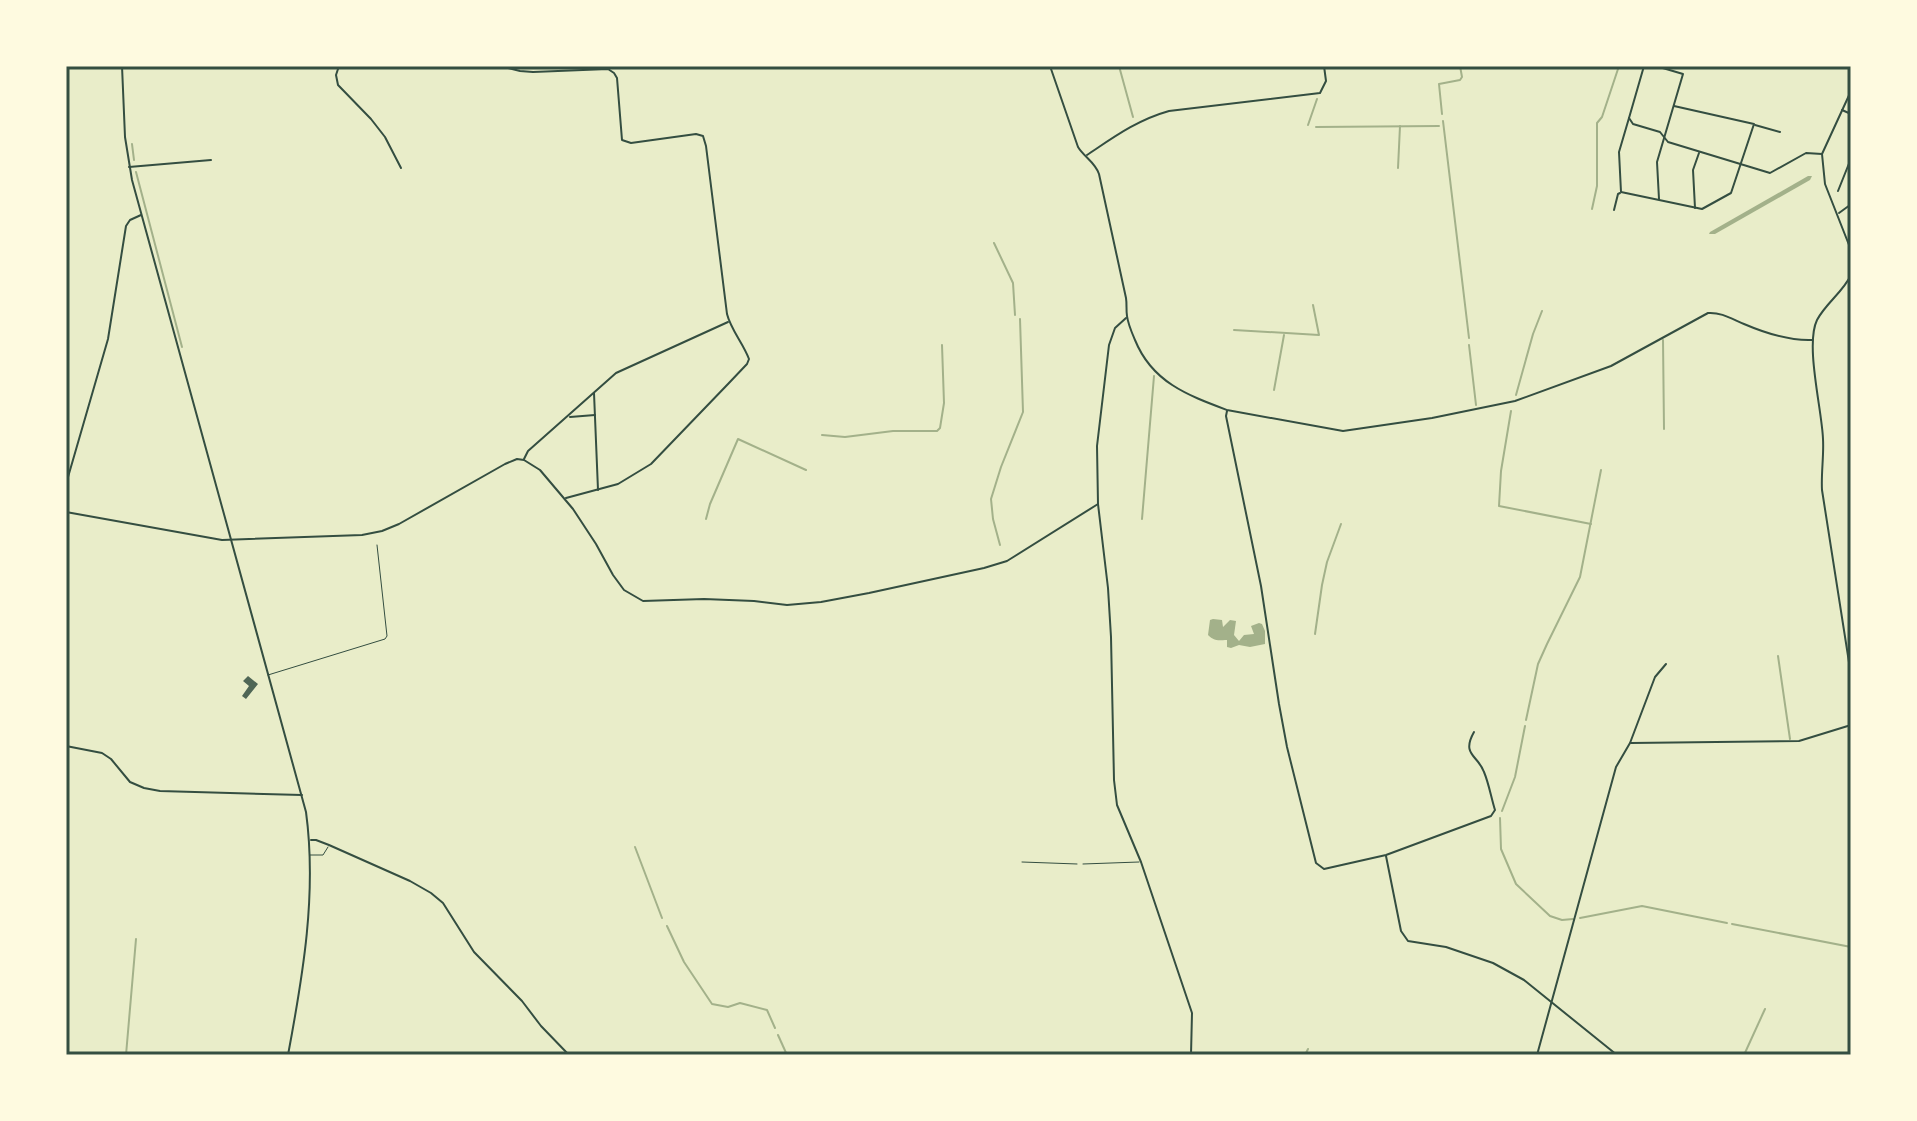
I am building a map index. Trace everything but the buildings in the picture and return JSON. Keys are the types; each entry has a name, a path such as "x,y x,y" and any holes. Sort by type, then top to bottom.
{"street":[{"path":"122,66 129,167 302,795 309,840 309,893 303,973 288,1055"},
{"path":"339,66 336,75 338,85 385,137 401,168"},
{"path":"500,66 533,72 608,69 617,78 624,142 696,134 703,136 727,314 749,361 651,464 631,477 565,499"},
{"path":"1050,66 1078,147 1099,174 1132,334 1146,361 1164,381 1210,404 1227,410 1343,431 1432,418 1515,401 1611,366 1708,313 1723,314 1773,334 1812,340"},
{"path":"1086,156 1126,129 1154,115 1320,93 1326,81 1324,66"},
{"path":"1614,210 1621,192 1619,152 1644,66"},
{"path":"1656,66 1683,74 1657,162 1659,200"},
{"path":"1851,91 1822,154 1825,184 1851,250"},
{"path":"1674,106 1780,132"},
{"path":"1842,110 1851,114"},
{"path":"1629,118 1633,124 1660,132 1668,142 1770,173 1806,153 1822,154"},
{"path":"1621,192 1702,209 1731,193 1754,124"},
{"path":"1838,191 1850,161 1851,148"},
{"path":"1695,208 1693,170 1699,152"},
{"path":"129,167 211,160"},
{"path":"1837,213 1851,206"},
{"path":"66,484 108,339 126,226 130,220 141,215"},
{"path":"1851,275 1817,321 1812,340 1823,439 1822,490 1851,675"},
{"path":"1127,317 1115,328 1109,345 1097,446 1098,504 1108,588 1114,780 1117,805 1141,862 1192,1013 1191,1055"},
{"path":"524,460 528,451 616,373 729,321"},
{"path":"594,392 598,490"},
{"path":"1227,410 1261,586 1279,704 1316,863 1324,869 1386,855 1491,816 1495,812 1483,767 1472,757 1469,747 1474,732"},
{"path":"569,417 595,415"},
{"path":"66,512 230,541 362,535 409,520 517,459 540,470 565,499 613,575 624,590 636,598 643,601 736,600 787,605 821,602 996,565 1018,555 1098,504"},
{"path":"1537,1055 1616,767 1630,743 1655,677 1666,664"},
{"path":"1630,743 1799,741 1851,725"},
{"path":"66,746 107,755 130,782 144,788 302,795"},
{"path":"309,840 329,845 431,893 443,903 474,952 569,1055"},
{"path":"1386,855 1401,931 1408,941 1446,947 1493,963 1524,980 1617,1055"}],"lane":[{"path":"268,675 385,639 377,545"},
{"path":"310,855 324,854 329,845"},
{"path":"1083,864 1141,862"}],"path":[{"path":"1022,862 1083,864"}],"shaded area":[{"path":"1812,176 1810,180 1715,234 1709,234 1710,232"},
{"path":"1210,620 1222,620 1223,627 1230,620 1236,621 1234,635 1239,641 1244,635 1254,634 1251,626 1262,624 1265,644 1227,647 1227,640 1215,640 1208,635"}],"waterway":[{"path":"1119,66 1133,117"},
{"path":"1442,114 1439,84 1460,80 1460,66"},
{"path":"1592,209 1597,186 1597,123 1602,117 1619,66"},
{"path":"1308,125 1317,99"},
{"path":"1443,121 1469,338"},
{"path":"1398,168 1400,126"},
{"path":"1316,127 1439,126"},
{"path":"132,144 134,160"},
{"path":"136,172 182,347"},
{"path":"994,243 1013,283 1015,315"},
{"path":"1234,330 1319,335 1313,305"},
{"path":"1516,395 1542,311"},
{"path":"1000,545 991,499 1023,412 1020,319"},
{"path":"1274,390 1284,335"},
{"path":"1663,340 1664,429"},
{"path":"822,435 845,437 893,431 937,431 944,403 942,345"},
{"path":"1469,345 1476,405"},
{"path":"1142,519 1154,376"},
{"path":"1511,411 1501,471 1499,506 1591,524"},
{"path":"706,519 738,439 806,470"},
{"path":"1526,720 1538,664 1580,577 1601,470"},
{"path":"1315,634 1327,562 1341,524"},
{"path":"1778,656 1790,739"},
{"path":"1502,811 1515,777 1525,726"},
{"path":"1500,818 1501,849 1516,884 1550,916 1562,920 1573,919"},
{"path":"635,847 662,918"},
{"path":"1580,918 1642,906 1727,923"},
{"path":"1732,924 1851,947"},
{"path":"667,926 684,962 712,1004 728,1007 740,1003 767,1010 775,1028"},
{"path":"126,1055 136,939"},
{"path":"1744,1055 1765,1009"},
{"path":"778,1035 787,1055"},
{"path":"1305,1055 1308,1049"}]}
